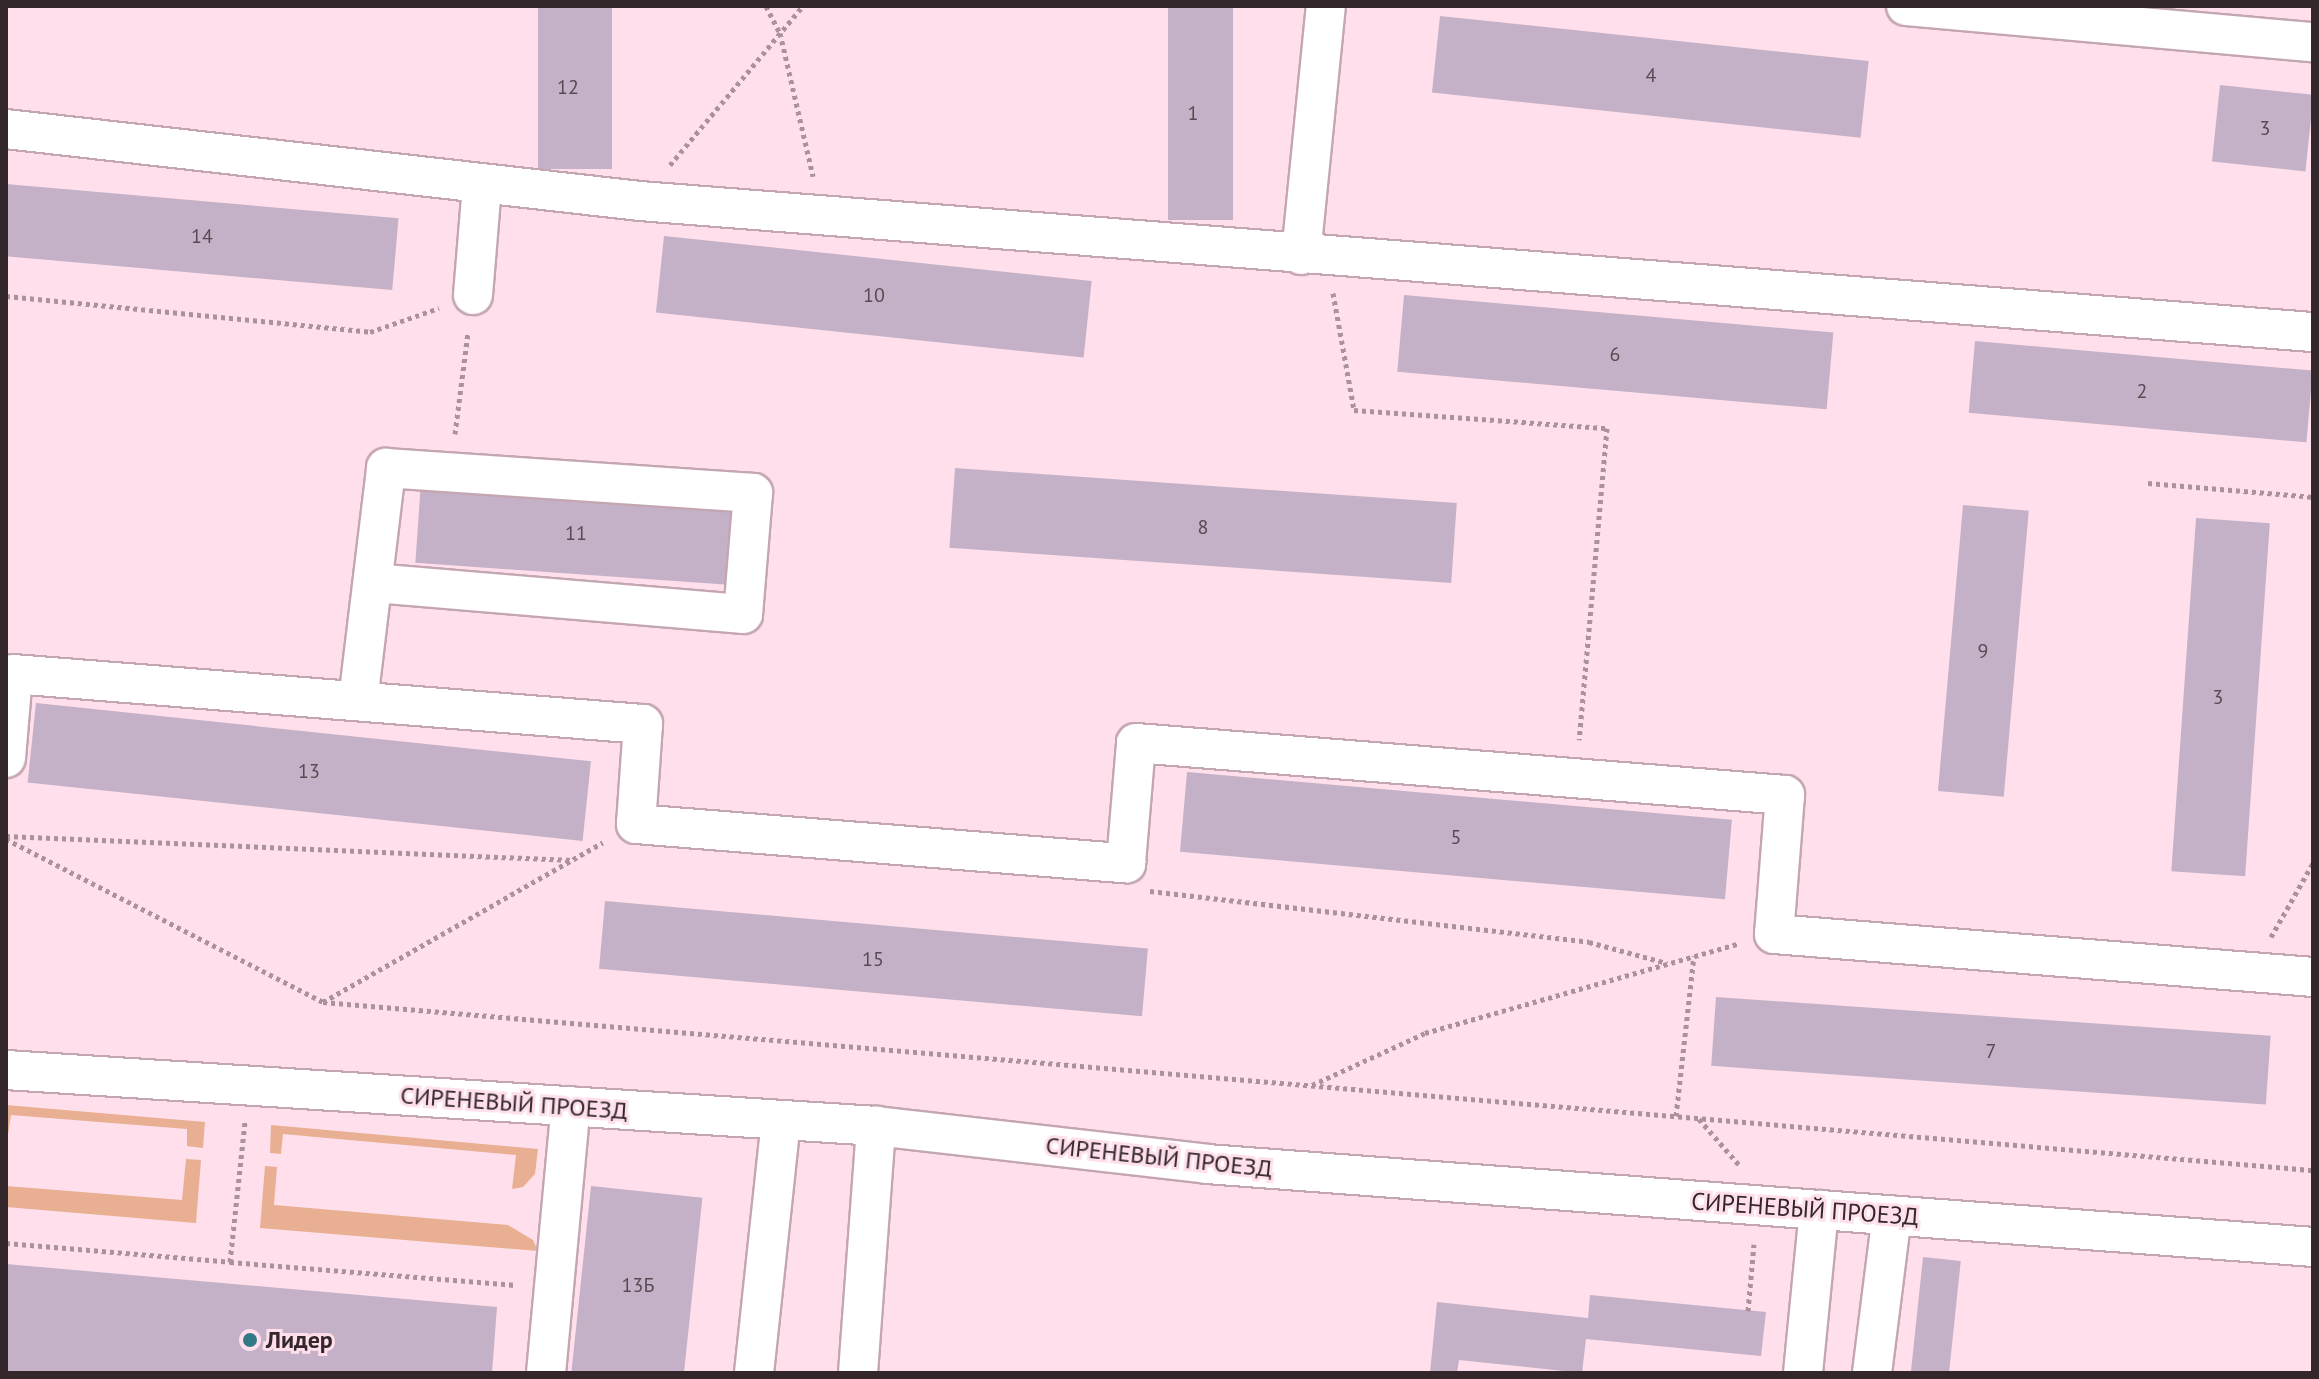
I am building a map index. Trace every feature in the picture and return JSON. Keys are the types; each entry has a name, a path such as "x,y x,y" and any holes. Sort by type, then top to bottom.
{"street":[{"path":"1314,256 1326,6"},
{"path":"1906,6 2313,42"},
{"path":"6,129 482,186 640,201 2313,332"},
{"path":"473,295 482,186"},
{"path":"358,701 386,468 753,493 743,614 373,583"},
{"path":"6,758 13,674 643,724 636,824 1126,863 1136,743 1785,795 1774,934 2313,977"},
{"name":"СИРЕНЕВЫЙ ПРОЕЗД","path":"6,1070 876,1126 1207,1164 2313,1247"},
{"path":"546,1373 571,1106"},
{"path":"754,1373 781,1120"},
{"path":"858,1373 876,1126"},
{"path":"1803,1373 1819,1210"},
{"path":"1872,1373 1892,1215"}],"path":[{"path":"766,6 780,33 822,215"},
{"path":"640,201 803,6"},
{"path":"1314,256 1354,410 1607,428 1576,778"},
{"path":"6,296 370,332 473,295 449,472"},
{"path":"2148,483 2313,497"},
{"path":"323,1002 636,824"},
{"path":"6,837 572,860"},
{"path":"6,837 323,1002 2313,1170"},
{"path":"1126,863 1142,890 1589,942 1667,963"},
{"path":"2251,972 2313,863"},
{"path":"1311,1086 1425,1033 1774,934"},
{"path":"1676,1116 1694,956"},
{"path":"230,1262 247,1085"},
{"path":"1748,1311 1757,1205"},
{"path":"6,1243 553,1288"}],"shaded area":[{"path":"6,1105 205,1122 203,1148 187,1146 187,1129 11,1115 6,1148"},
{"path":"271,1125 538,1149 535,1174 523,1187 512,1189 516,1155 283,1134 281,1154 270,1153"},
{"path":"186,1159 201,1160 196,1223 6,1207 6,1186 182,1200"},
{"path":"265,1166 277,1167 274,1205 508,1225 533,1240 538,1251 260,1228"}],"building":[{"path":"538,6 612,6 612,169 538,169"},
{"path":"1168,6 1233,6 1233,220 1168,220"},
{"path":"1440,16 1869,61 1861,138 1432,93"},
{"path":"2220,85 2313,95 2305,171 2212,162"},
{"path":"6,184 399,218 392,290 6,256"},
{"path":"664,236 1092,281 1084,358 656,313"},
{"path":"1404,295 1833,333 1827,409 1397,372"},
{"path":"1975,341 2313,371 2306,442 1969,413"},
{"path":"955,468 1457,503 1451,583 949,548"},
{"path":"421,482 737,504 732,585 415,563"},
{"path":"1963,505 2029,511 2004,797 1938,791"},
{"path":"2196,518 2270,523 2245,876 2171,871"},
{"path":"36,703 591,761 583,841 28,783"},
{"path":"1187,772 1732,820 1725,899 1180,852"},
{"path":"605,901 1148,948 1142,1016 599,969"},
{"path":"1716,997 2271,1036 2266,1105 1711,1066"},
{"path":"591,1186 702,1198 684,1373 571,1373"},
{"path":"1923,1257 1961,1261 1949,1373 1911,1373"},
{"name":"Лидер","path":"6,1264 497,1307 492,1373 6,1373"},
{"path":"1590,1295 1766,1312 1761,1356 1586,1339 1582,1373 1459,1360 1457,1373 1430,1373 1437,1302 1588,1318"}],"place":[{"name":"Лидер","path":"250,1340"}]}
